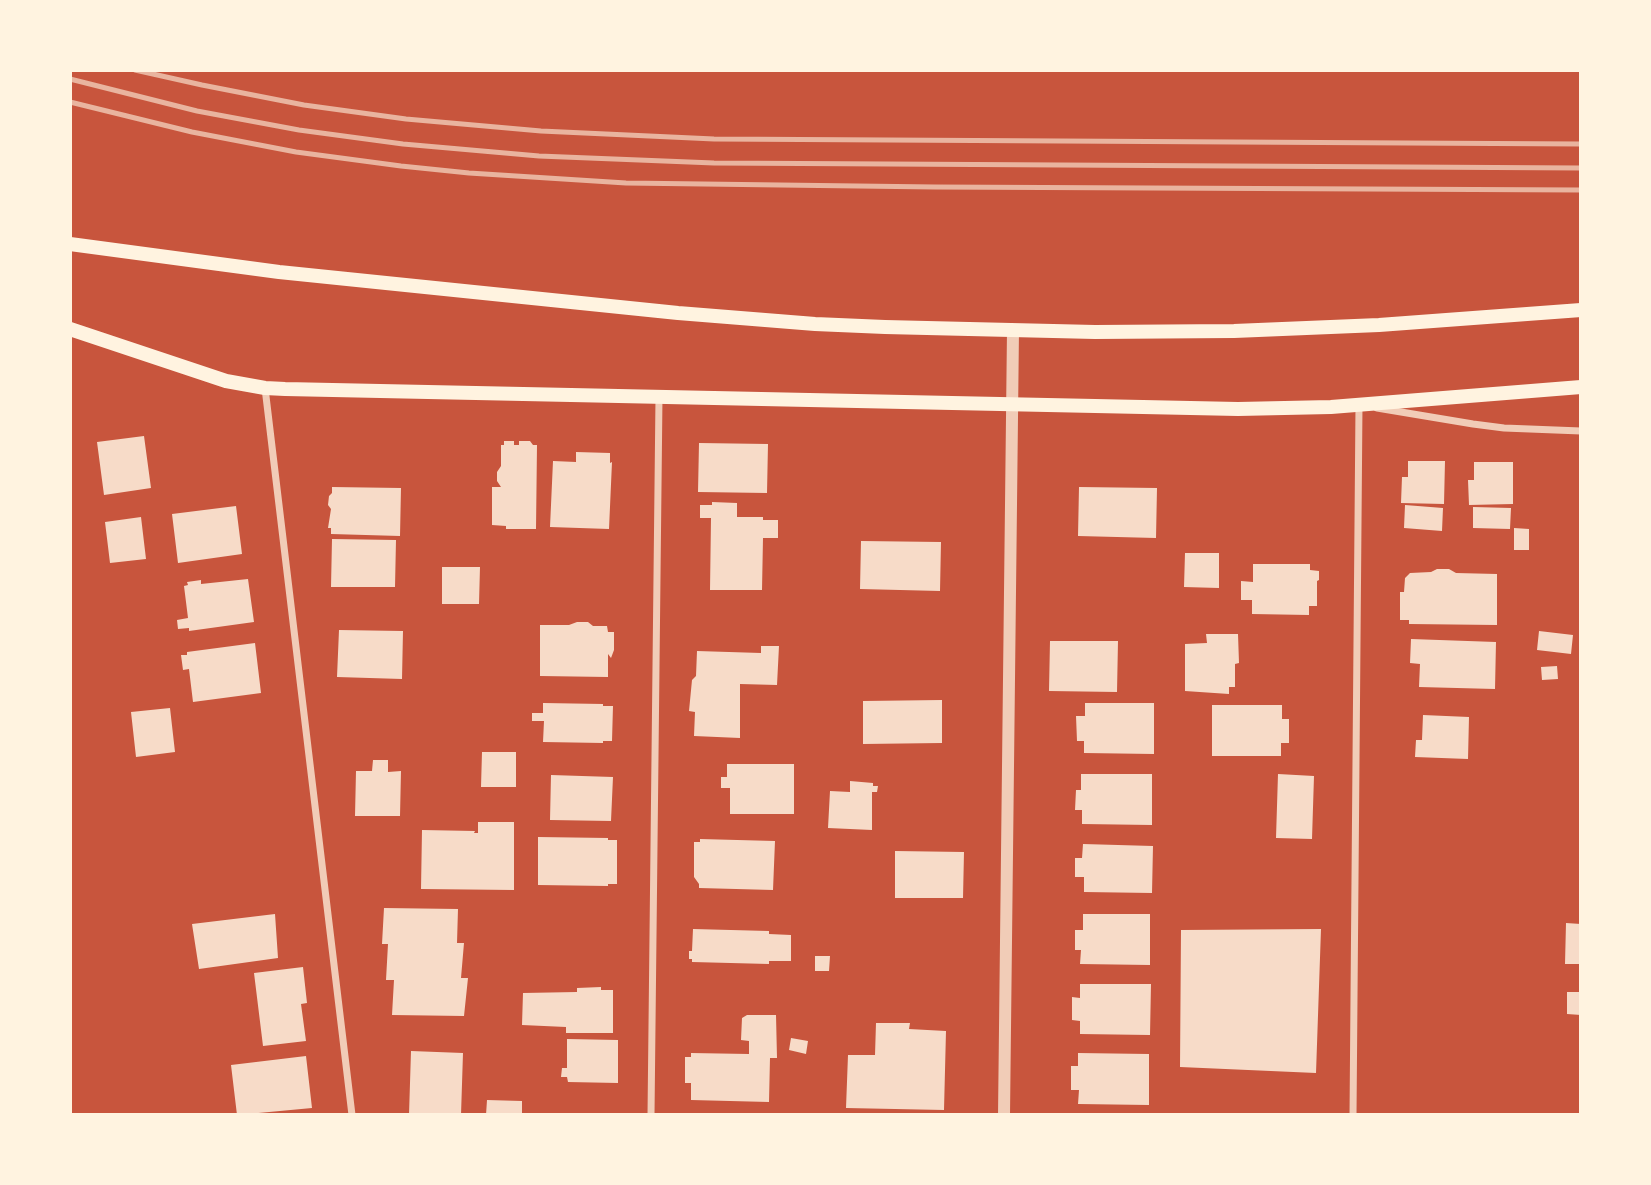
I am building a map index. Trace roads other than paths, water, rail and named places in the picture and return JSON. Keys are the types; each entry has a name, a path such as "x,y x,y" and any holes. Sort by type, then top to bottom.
{"main road":[{"path":"70,244 279,272 678,313 815,324 1163,332 1306,328 1581,310"},
{"path":"70,329 226,381 265,388 1249,410 1359,405 1581,387"}],"street":[{"path":"1004,1115 1013,330"},
{"path":"265,388 352,1115"},
{"path":"651,1115 659,397"},
{"path":"1353,1115 1359,405 1493,427 1581,431"}],"railway":[{"path":"135,70 304,105 406,119 541,131 714,139 1581,144"},
{"path":"70,79 197,111 299,130 403,144 539,156 714,163 1581,168"},
{"path":"70,102 192,132 296,152 469,173 626,183 1581,190"}]}
